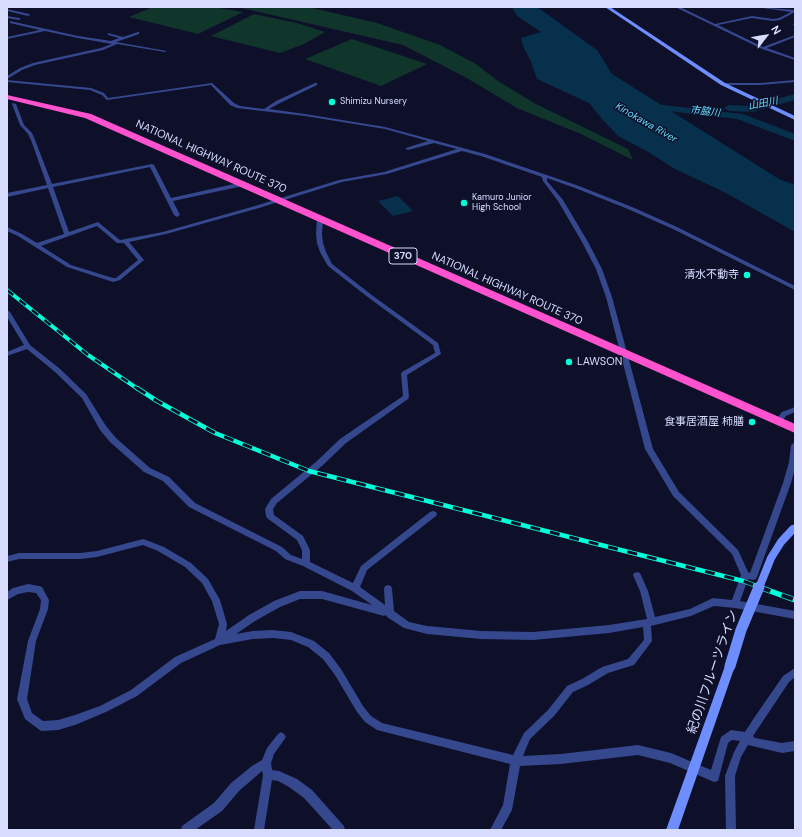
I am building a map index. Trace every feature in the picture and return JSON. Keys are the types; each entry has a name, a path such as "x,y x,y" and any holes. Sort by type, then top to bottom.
{"highway":[{"name":"NATIONAL HIGHWAY ROUTE 370","path":"14,100 88,116 795,429"}],"street":[{"path":"606,7 737,92 795,118"},
{"path":"677,7 763,48 795,59"},
{"path":"758,7 795,11"},
{"path":"8,8 28,15 11,22 110,43 165,51"},
{"path":"714,25 752,17 773,20 780,19 795,11"},
{"path":"7,17 19,19"},
{"path":"7,38 45,30"},
{"path":"110,43 138,33"},
{"path":"108,34 123,38"},
{"path":"763,48 795,36"},
{"path":"7,78 21,69 34,64 102,49 116,44"},
{"path":"724,84 760,84 795,80"},
{"path":"7,81 91,89 103,94 107,99 212,84 235,106 385,128 435,141 544,176 630,208 675,228 795,288"},
{"path":"265,110 278,102 316,84"},
{"path":"7,105 14,100 22,125 33,140 67,234"},
{"path":"408,149 435,141"},
{"path":"36,245 98,224 119,242 125,241 186,227 341,181 385,173 462,149"},
{"path":"7,195 152,165 177,214"},
{"path":"544,176 545,181 560,200 585,242 599,269 609,297 649,449 676,494 735,552 745,575 735,604"},
{"path":"170,200 243,184"},
{"path":"306,564 306,550 300,538 270,516 269,509 274,501 320,463 343,441 406,397 404,374 438,354 436,344 330,265 320,243 320,219"},
{"path":"7,229 69,266 113,280 118,279 142,260 125,241"},
{"path":"7,312 28,346 57,370 84,396 103,428 113,440 148,470 166,479 192,505 202,512 279,549 288,557 306,564 355,588 390,614 407,624 427,630 481,635 532,636 609,629 649,622 691,612 713,602 735,604 795,615"},
{"path":"7,354 28,346"},
{"path":"778,422 784,414 795,409"},
{"path":"745,575 753,577 793,462 795,445"},
{"path":"355,588 364,568 433,514"},
{"name":"紀の川フルーツライン","path":"672,830 730,666 741,630 771,558 781,542 794,528"},
{"path":"7,559 19,556 80,556 97,554 143,542 161,549 188,565 205,581 216,600 223,624 219,641"},
{"path":"495,830 508,806 516,761 527,736 551,714 570,689 586,682 605,670 631,662 648,641 649,622 644,591 637,575"},
{"path":"7,596 16,591 28,588 39,590 45,600 44,609 32,640 22,699 28,716 40,726 58,725 103,709 134,693 178,660 219,641 252,618 277,604 300,595 322,595 390,614"},
{"path":"388,589 390,614"},
{"path":"219,641 266,634 290,636 311,644 326,656 338,672 360,710 368,719 380,727 516,761 561,759 638,750 671,758 714,777 724,740 731,735 747,737 752,742 782,748 795,746"},
{"path":"731,830 730,776 737,755 747,737 786,679 795,672"},
{"path":"259,830 268,775 266,763 270,751 281,737"},
{"path":"186,830 218,807 236,787 256,769 266,763"},
{"path":"268,775 279,776 293,783 308,794 340,830"}],"green space":[{"path":"153,7 214,7 243,12 198,34 129,17"},
{"path":"237,7 308,7 377,23 440,45 476,64 498,81 534,103 628,149 633,160 581,134 517,108 465,77 403,45"},
{"path":"254,14 297,23 325,32 304,44 280,53 211,36"},
{"path":"352,39 427,64 381,86 305,59"}],"water":[{"name":"Kinokawa River","path":"512,7 537,7 597,50 612,74 779,179 795,185 795,232 726,193 673,168 650,153 618,136 589,103 537,79 521,38 541,32 517,16"},
{"path":"398,196 413,211 393,216 378,201"}],"waterway":[{"name":"山田川","path":"729,108 752,109 795,97"},
{"name":"市脇川","path":"645,106 739,116 795,138"}],"railway":[{"path":"7,290 88,355 138,389"},
{"path":"137,388 157,401 215,433 309,471 743,581 762,588"},
{"path":"759,587 795,600"}],"place":[{"name":"Shimizu Nursery","path":"332,102"},
{"name":"Kamuro Junior High School","path":"464,203"},
{"name":"清水不動寺","path":"747,275"},
{"name":"LAWSON","path":"569,362"},
{"name":"食事居酒屋 柿膳","path":"752,422"}]}
